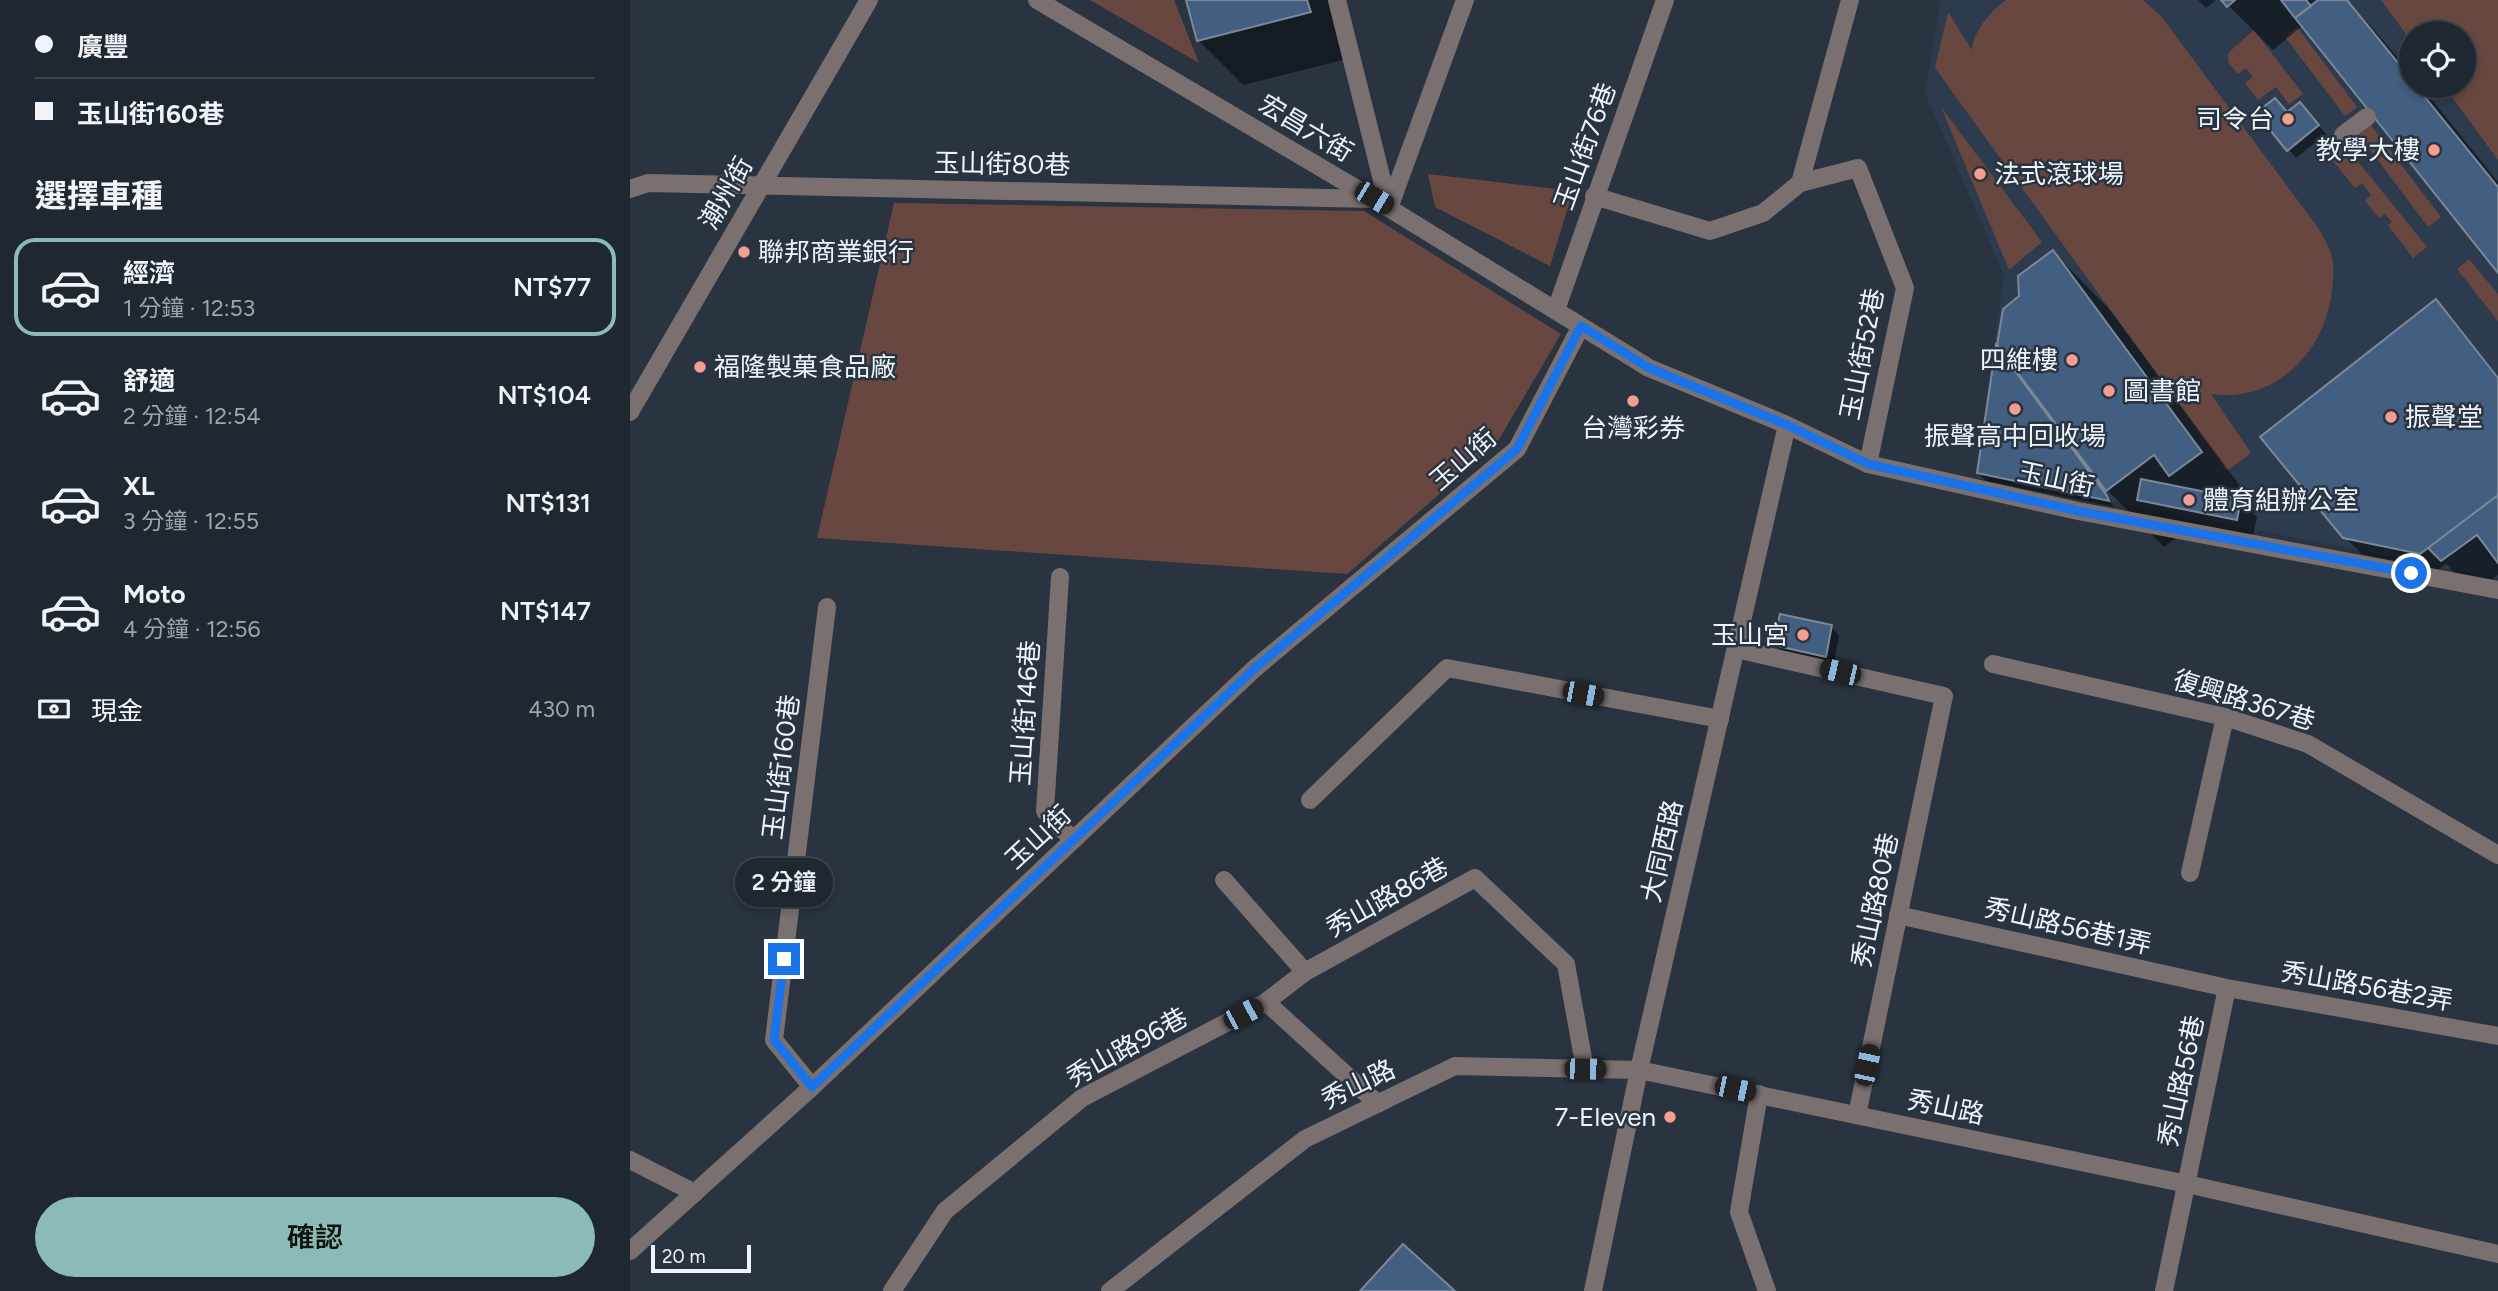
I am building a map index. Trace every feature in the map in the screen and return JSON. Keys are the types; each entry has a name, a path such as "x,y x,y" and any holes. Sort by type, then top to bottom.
{"street":[{"name":"潮州街","path":"630,412 869,0"},
{"name":"宏昌六街","path":"1037,0 1382,203 1581,326"},
{"path":"1337,0 1382,203"},
{"path":"1382,203 1465,0"},
{"name":"玉山街76巷","path":"1556,310 1665,0"},
{"path":"1800,183 1850,0"},
{"path":"2343,135 2367,117"},
{"name":"玉山街52巷","path":"1594,196 1710,231 1763,213 1800,183 1858,168 1905,288 1868,464"},
{"name":"玉山街80巷","path":"630,189 648,183 1382,203"},
{"name":"玉山街","path":"630,1251 812,1087 1254,669 1517,449 1581,326 1649,368 1787,425 1868,464 2078,511 2498,590"},
{"name":"大同西路","path":"1593,1291 1639,1070 1787,425"},
{"name":"玉山街146巷","path":"1060,577 1045,811 1073,840"},
{"name":"玉山街160巷","path":"812,1087 774,1040 828,607"},
{"name":"秀山路80巷","path":"1736,649 1944,696 1857,1115"},
{"name":"復興路367巷","path":"1993,664 2225,717 2308,744 2498,855"},
{"path":"1310,800 1447,668 1720,719"},
{"path":"2190,873 2225,717"},
{"name":"秀山路86巷","path":"1305,972 1475,878 1566,964 1585,1069"},
{"path":"1224,880 1305,972"},
{"name":"秀山路56巷1弄","path":"1898,915 2227,988"},
{"name":"秀山路96巷","path":"892,1291 945,1211 1082,1098 1266,1002 1305,972"},
{"name":"秀山路56巷2弄","path":"2227,988 2498,1036"},
{"name":"秀山路56巷","path":"2164,1291 2227,988"},
{"path":"1266,1002 1378,1104"},
{"name":"秀山路","path":"1110,1291 1306,1139 1455,1066 1639,1070 2187,1184 2498,1254"},
{"path":"1759,1094 1739,1212 1767,1291"},
{"path":"630,1160 695,1192"}],"shaded area":[{"path":"1090,0 1174,0 1199,63"},
{"path":"1941,0 2498,0 2498,578 1976,474 2004,275 1925,93"},
{"path":"2006,0 2143,0 2161,16 2319,229 2327,244 2333,263 2332,291 2319,334 2308,353 2293,369 2256,390 2235,395 2211,394 2251,453 2227,471 1935,68 1948,12 1972,50 1984,22"},
{"path":"2381,0 2498,0 2498,160 2453,98 2476,98 2476,21 2399,21 2399,25"},
{"path":"2297,27 2357,107 2345,116 2285,37"},
{"path":"2254,30 2303,94 2289,104 2276,87 2258,100 2245,83 2253,77 2246,68 2238,74 2228,62 2228,53"},
{"name":"法式滾球場","path":"1941,107 2042,242 2009,270"},
{"path":"2371,125 2441,217 2428,227 2359,135"},
{"path":"2339,138 2427,247 2413,258 2388,225 2392,222 2385,214 2379,218 2365,201 2371,195 2362,183 2355,188 2324,150"},
{"path":"1428,174 1573,191 1550,266 1435,207"},
{"path":"894,203 1364,211 1561,334 1495,446 1347,574 817,538"},
{"path":"2469,259 2498,294 2498,321 2457,269"}],"building":[{"path":"1186,0 1307,0 1311,12 1197,41"},
{"path":"2221,0 2235,0 2227,7"},
{"path":"2281,0 2306,0 2311,6 2295,18"},
{"name":"教學大樓","path":"2318,0 2347,0 2399,64 2399,98 2426,98 2498,187 2498,273 2295,18"},
{"name":"司令台","path":"2275,98 2287,112 2300,102 2319,125 2287,151 2256,113"},
{"name":"四維樓","path":"2053,250 2202,452 2169,476 2154,455 2106,491 1997,345 2003,309 2019,296 2018,276"},
{"name":"振聲堂","path":"2436,299 2498,378 2498,495 2420,554 2343,538 2260,437"},
{"name":"振聲高中回收場","path":"1996,345 2107,496 2109,501 1977,473"},
{"name":"體育組辦公室","path":"2141,479 2241,499 2237,520 2137,500"},
{"path":"2498,495 2498,563 2477,535 2441,561 2428,548"},
{"name":"玉山宮","path":"1780,614 1832,625 1826,657 1773,645"},
{"path":"1403,1244 1455,1291 1360,1291"}],"place":[{"name":"司令台","path":"2288,119"},
{"name":"教學大樓","path":"2434,150"},
{"name":"法式滾球場","path":"1980,174"},
{"name":"聯邦商業銀行","path":"744,252"},
{"name":"四維樓","path":"2072,360"},
{"name":"福隆製菓食品廠","path":"700,367"},
{"name":"圖書館","path":"2109,391"},
{"name":"台灣彩券","path":"1633,401"},
{"name":"振聲高中回收場","path":"2015,409"},
{"name":"振聲堂","path":"2391,417"},
{"name":"體育組辦公室","path":"2189,500"},
{"name":"玉山宮","path":"1803,635"},
{"name":"7-Eleven","path":"1670,1117"}],"route":[{"path":"784,959 774,1040 812,1087 1254,669 1517,449 1581,326 1649,368 1787,425 1868,464 2078,511 2411,573"}]}
